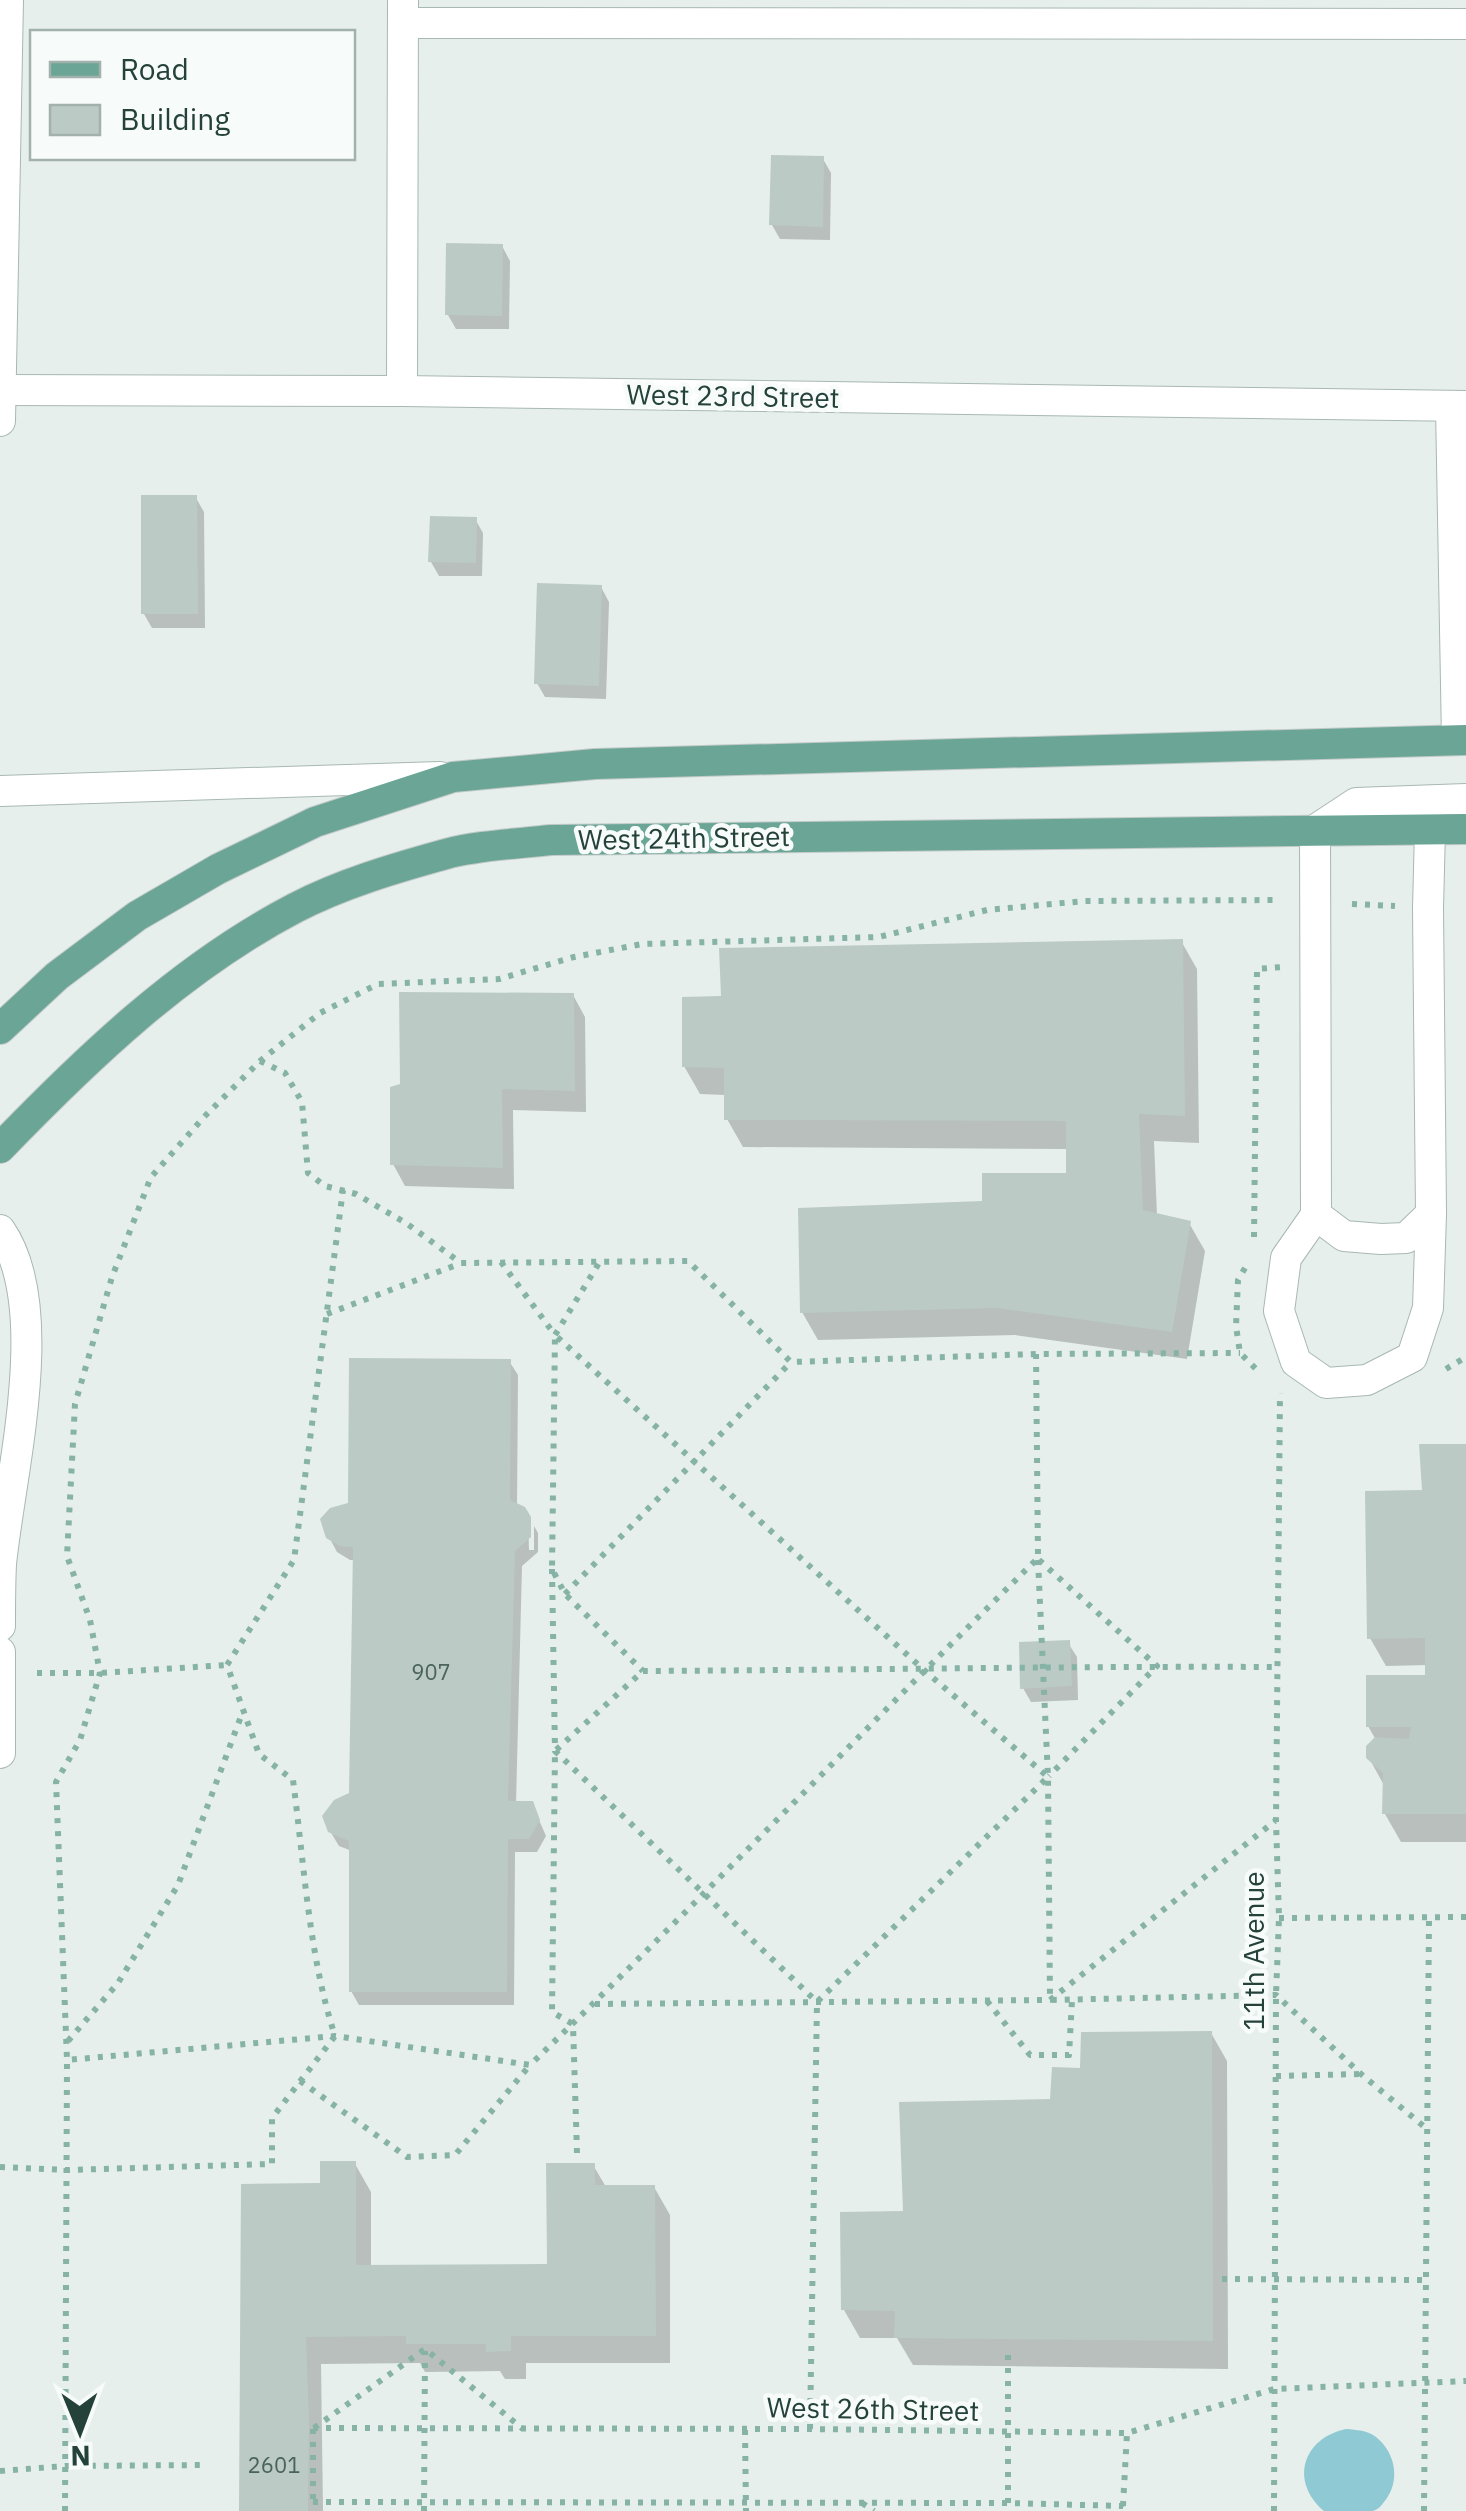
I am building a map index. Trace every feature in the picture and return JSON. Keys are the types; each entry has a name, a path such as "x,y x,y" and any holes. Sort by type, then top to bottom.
{"main road":[{"path":"0,1029 57,976 137,916 218,869 315,822 453,777 595,764 1462,740"},
{"name":"West 24th Street","path":"0,1148 124,1028 230,946 297,907 360,881 449,853 552,840 1466,829"}],"street":[{"path":"0,421 8,0"},
{"path":"402,391 403,12 1466,24"},
{"name":"West 23rd Street","path":"0,390 402,391 1458,406"},
{"path":"1458,406 1462,740"},
{"path":"0,790 453,777"},
{"path":"1430,830 1428,1308 1412,1358 1367,1380 1326,1383 1296,1362 1279,1311 1286,1258 1316,1214 1315,830 1356,803 1466,800"},
{"path":"1316,1214 1344,1236 1380,1239 1406,1238 1431,1214"},
{"path":"0,1230 21,1275 26,1310 21,1408 1,1562 0,1626"},
{"path":"0,1652 0,1753"}],"path":[{"path":"65,2511 67,2042 56,1782 80,1740 100,1673 90,1620 68,1556 75,1404 112,1278 151,1177 204,1116 260,1061 320,1013 378,984 499,978 642,944 879,937 987,910 1085,901 1284,900 1428,908"},
{"path":"1252,1248 1257,969 1292,966"},
{"path":"260,1061 285,1072 302,1102 308,1174 324,1186 356,1194 406,1223 460,1263"},
{"path":"227,1665 294,1560 343,1190"},
{"path":"564,1594 791,1362 1036,1354 1240,1353 1236,1326 1238,1280 1250,1259"},
{"path":"327,1314 460,1263 688,1261 791,1362"},
{"path":"501,1262 555,1335 924,1670 1048,1777"},
{"path":"573,2024 552,2012 555,1335 600,1262"},
{"path":"1036,1354 1050,2000"},
{"name":"11th Avenue","path":"1274,2511 1280,1392"},
{"path":"1038,1558 1157,1666"},
{"path":"300,2082 408,2157 456,2155 530,2065 1038,1558"},
{"path":"552,1569 564,1594 643,1671"},
{"path":"1,1674 227,1665"},
{"path":"227,1665 259,1754 293,1780 317,1958 335,2036"},
{"path":"810,2429 817,2002 1157,1666"},
{"path":"554,1751 643,1671 1278,1666"},
{"path":"67,2042 118,1982 178,1885 243,1711"},
{"path":"554,1751 817,2002"},
{"path":"1050,2000 1276,1821"},
{"path":"1279,1918 1466,1917"},
{"path":"1424,2511 1429,1918"},
{"path":"593,2004 1276,1996 1427,2129"},
{"path":"987,2000 1030,2056 1069,2055 1072,2000"},
{"path":"573,2024 576,2153"},
{"path":"0,2167 66,2170 272,2164 272,2118 335,2036"},
{"path":"67,2060 335,2036 530,2065"},
{"path":"1276,2076 1361,2074"},
{"path":"1222,2279 1428,2280"},
{"path":"1008,2347 1008,2503"},
{"path":"313,2502 313,2428 425,2349"},
{"path":"424,2507 425,2349"},
{"path":"425,2349 523,2429"},
{"name":"West 26th Street","path":"313,2428 1126,2433 1274,2389 1466,2381"},
{"path":"744,2430 746,2507"},
{"path":"1126,2433 1126,2508"},
{"path":"0,2471 66,2466 205,2465"},
{"path":"313,2502 424,2507 534,2502 746,2507 862,2502 1126,2508"},
{"path":"313,2502 324,2511"},
{"path":"522,2511 534,2502"},
{"path":"862,2502 874,2511"},
{"path":"1115,2511 1126,2508"}],"water":[{"path":"1346,2429 1373,2435 1392,2459 1393,2486 1374,2510 1324,2511 1307,2487 1304,2474 1311,2451 1331,2434"}],"building":[{"path":"771,155 824,156 823,227 769,225"},
{"path":"446,243 503,244 502,316 445,315"},
{"path":"141,495 197,495 198,614 141,614"},
{"path":"430,516 477,517 476,563 428,562"},
{"path":"537,583 602,585 599,686 534,684"},
{"path":"1183,939 1185,1116 1139,1114 1143,1210 1191,1221 1172,1332 997,1308 800,1313 798,1208 982,1201 982,1173 1066,1173 1066,1121 724,1120 724,1068 682,1067 682,997 721,996 719,948"},
{"path":"399,992 574,993 575,1091 502,1089 503,1168 390,1165 390,1087 400,1084"},
{"path":"349,1358 511,1359 510,1500 525,1507 531,1517 531,1537 515,1551 508,1801 533,1801 540,1820 529,1839 508,1839 507,1992 349,1992 349,1841 328,1832 322,1816 334,1800 349,1793 353,1547 340,1546 326,1538 320,1519 330,1508 348,1503"},
{"path":"1419,1444 1466,1444 1466,1814 1382,1814 1383,1773 1366,1758 1366,1746 1375,1737 1409,1739 1411,1727 1366,1727 1366,1675 1425,1675 1425,1638 1367,1639 1365,1491 1422,1490"},
{"path":"1070,1640 1072,1686 1020,1689 1019,1642"},
{"path":"1212,2031 1213,2341 894,2338 895,2311 841,2310 840,2212 903,2211 899,2102 1050,2099 1052,2067 1080,2068 1081,2032"},
{"path":"320,2161 356,2161 356,2265 547,2264 546,2163 595,2163 595,2185 655,2185 656,2336 511,2336 511,2351 486,2352 486,2344 406,2344 406,2336 306,2337 308,2511 239,2511 241,2184 320,2183"}]}
